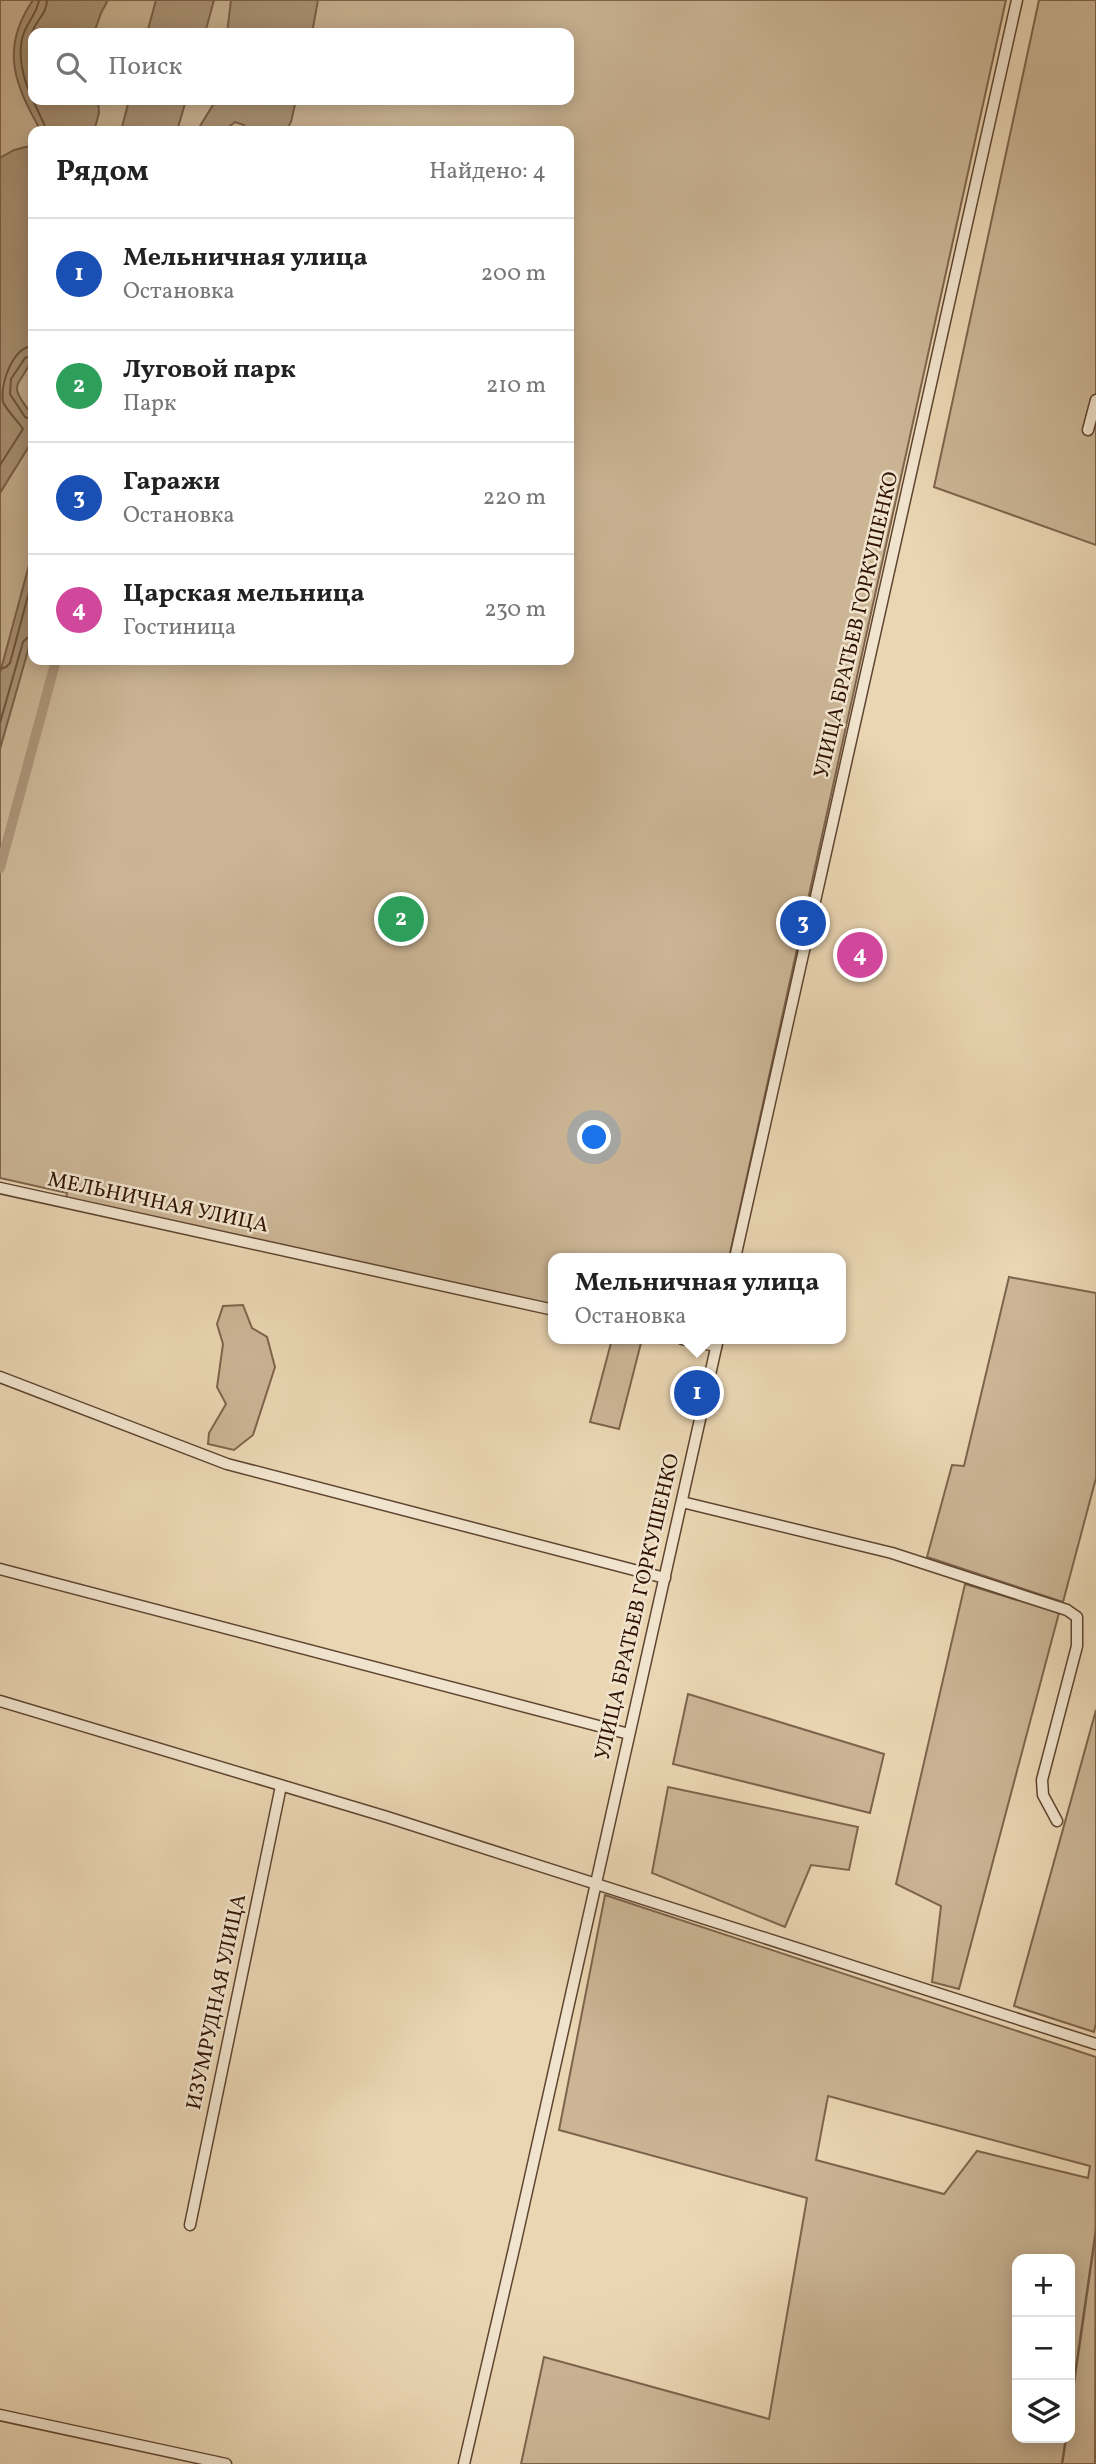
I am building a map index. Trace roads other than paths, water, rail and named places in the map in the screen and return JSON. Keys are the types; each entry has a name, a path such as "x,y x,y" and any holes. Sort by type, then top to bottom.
{"street":[{"name":"УЛИЦА БРАТЬЕВ ГОРКУШЕНКО","path":"736,1253 1017,0"},
{"path":"1088,430 1096,400"},
{"name":"МЕЛЬНИЧНАЯ УЛИЦА","path":"0,1188 548,1309"},
{"name":"УЛИЦА БРАТЬЕВ ГОРКУШЕНКО","path":"464,2464 717,1344"},
{"path":"0,1377 227,1464 665,1578"},
{"path":"682,1502 892,1553 1067,1610 1077,1617 1077,1646 1042,1780 1043,1795 1057,1821"},
{"path":"0,1569 629,1734"},
{"path":"0,1701 281,1786 1096,2044"},
{"name":"ИЗУМРУДНАЯ УЛИЦА","path":"190,2225 281,1786"},
{"path":"0,2415 226,2464"}],"water":[{"path":"33,0 108,0 96,28 28,28 28,105 98,105 95,126 38,126 24,97 18,82 15,66 14,50 23,17"},
{"path":"156,0 214,0 206,28 148,28"},
{"path":"231,0 318,0 313,28 228,28"},
{"path":"128,105 185,105 178,126 122,126"},
{"path":"213,105 295,105 289,126 244,126 235,122 230,126 200,126"},
{"path":"28,146 28,366 17,390 28,409 28,448 0,493 0,158"},
{"path":"28,569 28,651 0,749 0,673"}],"waterway":[{"path":"0,868 55,665"},
{"path":"1074,2380 1096,2230"},
{"path":"1062,2464 1065,2443"}],"place":[{"name":"Луговой парк","path":"401,919"},
{"name":"Гаражи","path":"803,923"},
{"name":"Царская мельница","path":"860,955"},
{"name":"Мельничная улица","path":"697,1393"}]}
